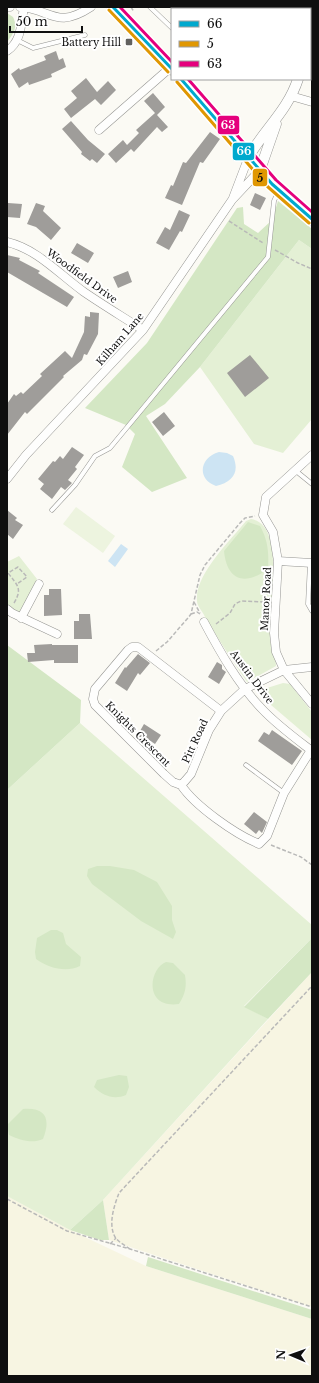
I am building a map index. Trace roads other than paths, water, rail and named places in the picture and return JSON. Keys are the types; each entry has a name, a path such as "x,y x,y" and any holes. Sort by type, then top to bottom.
{"main road":[{"path":"113,7 171,68"},
{"path":"182,80 260,170 279,190 312,219"}],"street":[{"path":"20,7 43,10 58,18 65,18 91,7"},
{"path":"7,50 17,40 22,26 24,7"},
{"path":"99,130 171,68"},
{"path":"260,170 278,119 291,96 298,80"},
{"path":"291,96 312,102"},
{"path":"249,156 256,144 278,119"},
{"name":"Kilham Lane","path":"232,200 249,156"},
{"name":"Kilham Lane","path":"7,479 26,455 143,330 232,200 260,170"},
{"name":"Woodfield Drive","path":"7,242 27,249 83,291 143,330"},
{"path":"296,471 312,455"},
{"name":"Manor Road","path":"296,471 266,497 263,515 273,532 278,562 274,633 276,652 284,670 312,704"},
{"path":"278,562 311,563"},
{"path":"21,618 39,584"},
{"path":"8,610 21,618 57,634"},
{"name":"Austin Drive","path":"204,622 245,688 262,709 312,750"},
{"name":"Knights Crescent","path":"180,785 173,782 164,774 95,705 93,699 95,689 132,647 138,647 221,711"},
{"name":"Pitt Road","path":"180,785 186,782 191,774 208,730 221,711 245,688 284,670 312,667"},
{"path":"180,785 194,800 233,831 259,844 264,842 284,793 312,750"}],"lane":[{"path":"150,7 171,27"},
{"path":"17,40 33,48 74,39 85,34"},
{"path":"52,510 75,485 95,456 110,448 268,257 274,201 279,190"},
{"path":"296,471 312,484"},
{"path":"311,563 308,604 312,611"},
{"path":"246,765 284,793"}],"water":[{"path":"219,452 227,453 233,456 236,467 234,476 231,479 216,486 205,478 203,468 204,463 208,458"},
{"path":"121,544 128,549 115,567 108,561"}],"place":[{"name":"Battery Hill","path":"129,42"}]}
